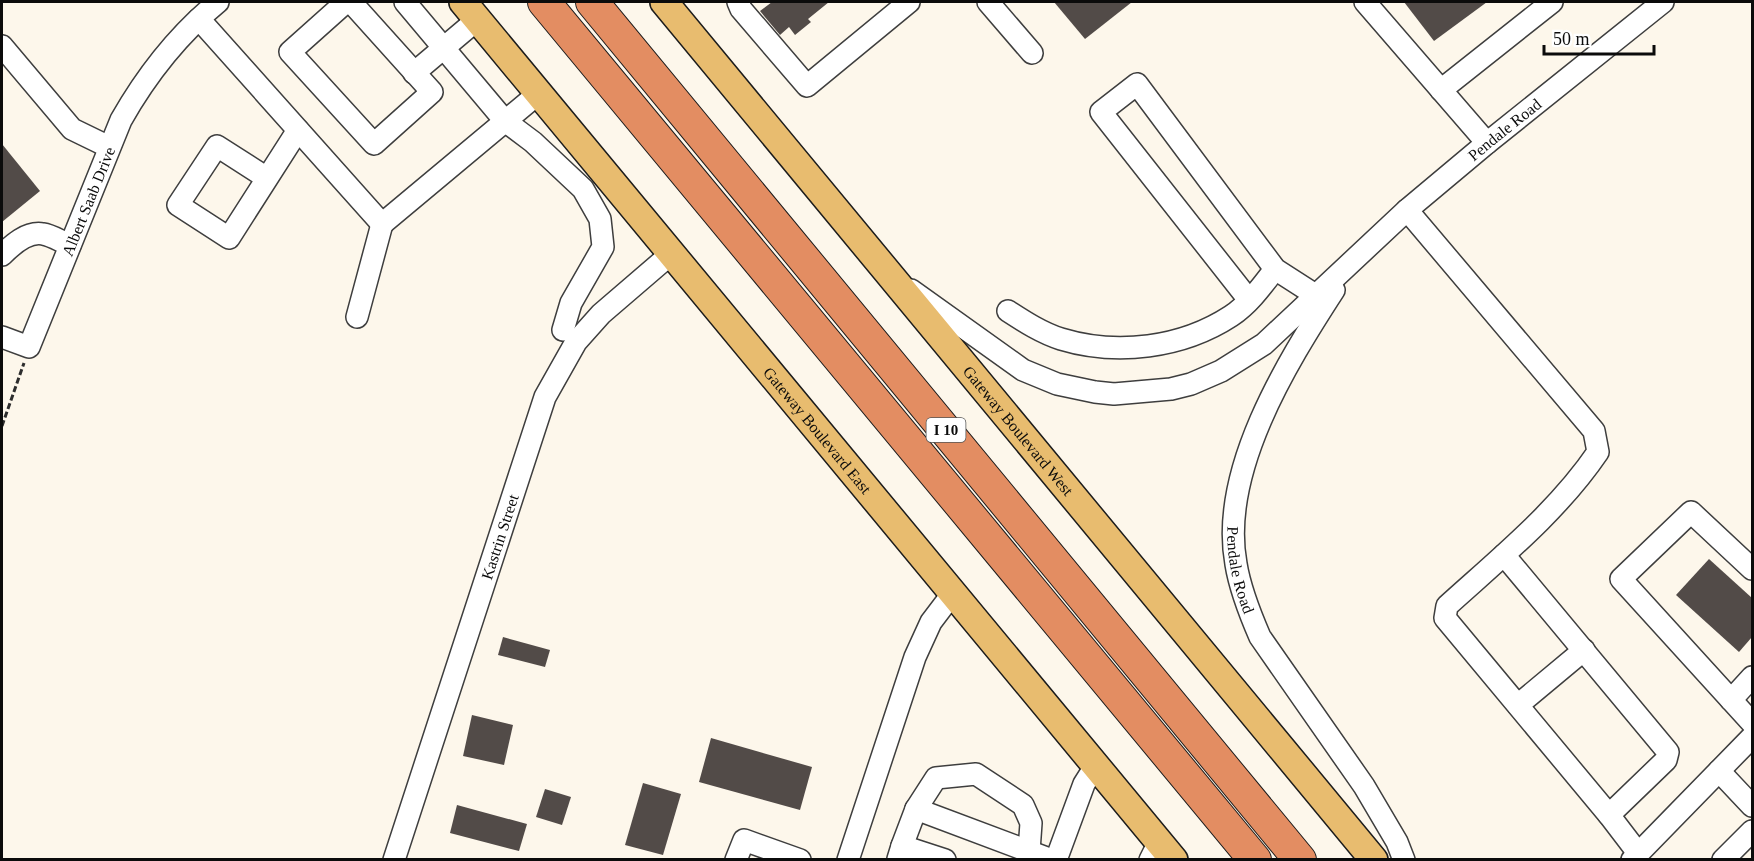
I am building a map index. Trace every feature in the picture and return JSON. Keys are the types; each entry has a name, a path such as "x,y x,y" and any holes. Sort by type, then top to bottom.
{"highway":[{"name":"I 10","path":"544,2 1255,860"},
{"name":"I 10","path":"592,2 1300,860"}],"main road":[{"name":"Gateway Boulevard West","path":"664,2 1374,860"},
{"name":"Gateway Boulevard East","path":"471,10 1096,765 1161,854"}],"street":[{"name":"Albert Saab Drive","path":"30,347 109,147 129,105 162,59 218,2"},
{"path":"346,2 290,52 374,144 432,92 351,2"},
{"path":"405,2 505,121 533,142 583,189 600,219 603,247 571,303 563,330"},
{"path":"738,2 741,9 807,86 909,2"},
{"path":"988,2 1032,53"},
{"path":"1365,2 1487,142"},
{"path":"1442,90 1552,2"},
{"name":"Pendale Road","path":"891,276 1023,370 1057,384 1114,394 1171,389 1191,384 1221,371 1264,344 1351,265 1407,210 1487,142 1663,2"},
{"path":"414,73 445,47 471,10"},
{"path":"199,19 382,224"},
{"path":"2,46 72,129 109,147"},
{"path":"1249,300 1101,112 1137,84 1275,269 1317,296"},
{"path":"357,317 382,224 539,93"},
{"path":"267,178 298,130"},
{"path":"1407,210 1594,430 1598,452 1579,479 1504,555 1447,606 1445,618 1609,815 1635,856 1752,737"},
{"path":"2,255 9,247 28,235 43,234 70,245"},
{"name":"Kastrin Street","path":"394,860 545,397 576,342 601,314 672,253"},
{"name":"Pendale Road","path":"1351,265 1281,377 1254,436 1235,506 1236,563 1249,612 1260,637 1364,786 1397,842 1404,860"},
{"path":"1008,311 1030,325 1060,338 1089,345 1134,347 1168,343 1198,333 1231,316 1249,300 1275,269"},
{"path":"2,337 30,347"},
{"path":"1752,569 1691,512 1621,579 1752,723"},
{"path":"1504,555 1668,752 1666,760 1609,815"},
{"path":"848,860 915,657 932,622 953,593"},
{"path":"1518,705 1584,650"},
{"path":"1731,700 1752,677"},
{"path":"916,808 1054,860 1084,784 1096,765"},
{"path":"1719,771 1752,806"},
{"path":"945,860 900,853 916,808 936,778 976,774 1023,805 1031,823 1029,851"},
{"path":"1723,860 1752,831"},
{"path":"736,860 744,840 800,860"}],"path":[{"path":"2,426 30,347"}],"building":[{"path":"772,2 829,2 808,19 811,22 795,35 789,27 780,35 760,11"},
{"path":"1054,2 1132,2 1085,39"},
{"path":"1404,2 1487,2 1434,41"},
{"path":"2,144 40,191 2,222"},
{"path":"1709,559 1752,598 1752,637 1739,652 1676,595"},
{"path":"503,637 550,650 545,667 498,655"},
{"path":"472,715 513,725 504,765 463,756"},
{"path":"711,738 812,767 800,810 699,782"},
{"path":"643,783 681,794 663,855 625,845"},
{"path":"545,789 571,797 562,825 536,817"},
{"path":"457,805 527,824 519,851 450,833"}]}
